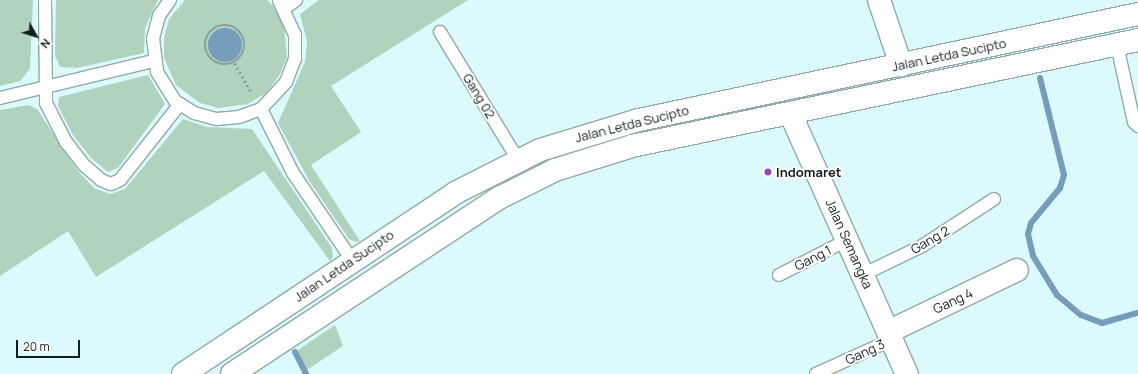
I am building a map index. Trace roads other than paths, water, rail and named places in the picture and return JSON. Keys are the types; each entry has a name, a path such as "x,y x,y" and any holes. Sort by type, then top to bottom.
{"main road":[{"path":"879,0 901,65"},
{"name":"Jalan Letda Sucipto","path":"183,374 352,260 455,194 518,160 598,130 1138,14"},
{"path":"1090,25 1095,50"},
{"name":"Jalan Letda Sucipto","path":"232,374 499,198 555,170 632,146 782,117 1138,40"},
{"name":"Jalan Semangka","path":"767,94 782,117 847,240 906,374"},
{"path":"352,260 369,283"},
{"name":"Gang 4","path":"889,336 1018,270"}],"lane":[{"path":"45,0 44,87 49,111 66,142 84,166 108,184 124,176 180,104"},
{"path":"170,0 155,26 154,61 161,82 180,104 194,113 217,119 239,117 260,109 279,93 295,60 295,35 282,4 296,0"},
{"name":"Gang 02","path":"440,32 518,160"},
{"path":"1117,45 1134,124 1138,126"},
{"path":"0,98 154,61"},
{"path":"260,109 292,173 352,260"},
{"name":"Gang 2","path":"862,275 922,246 994,199"},
{"name":"Gang 1","path":"779,275 847,240"},
{"name":"Gang 3","path":"816,374 889,336"}],"water":[{"path":"225,28 237,33 242,45 237,57 225,62 213,57 208,45 213,33"}],"waterway":[{"path":"1040,78 1064,175 1060,188 1031,223 1028,234 1033,256 1057,295 1081,315 1102,323 1138,313"},
{"path":"295,352 306,374"}],"place":[{"name":"Indomaret","path":"768,172"}]}
